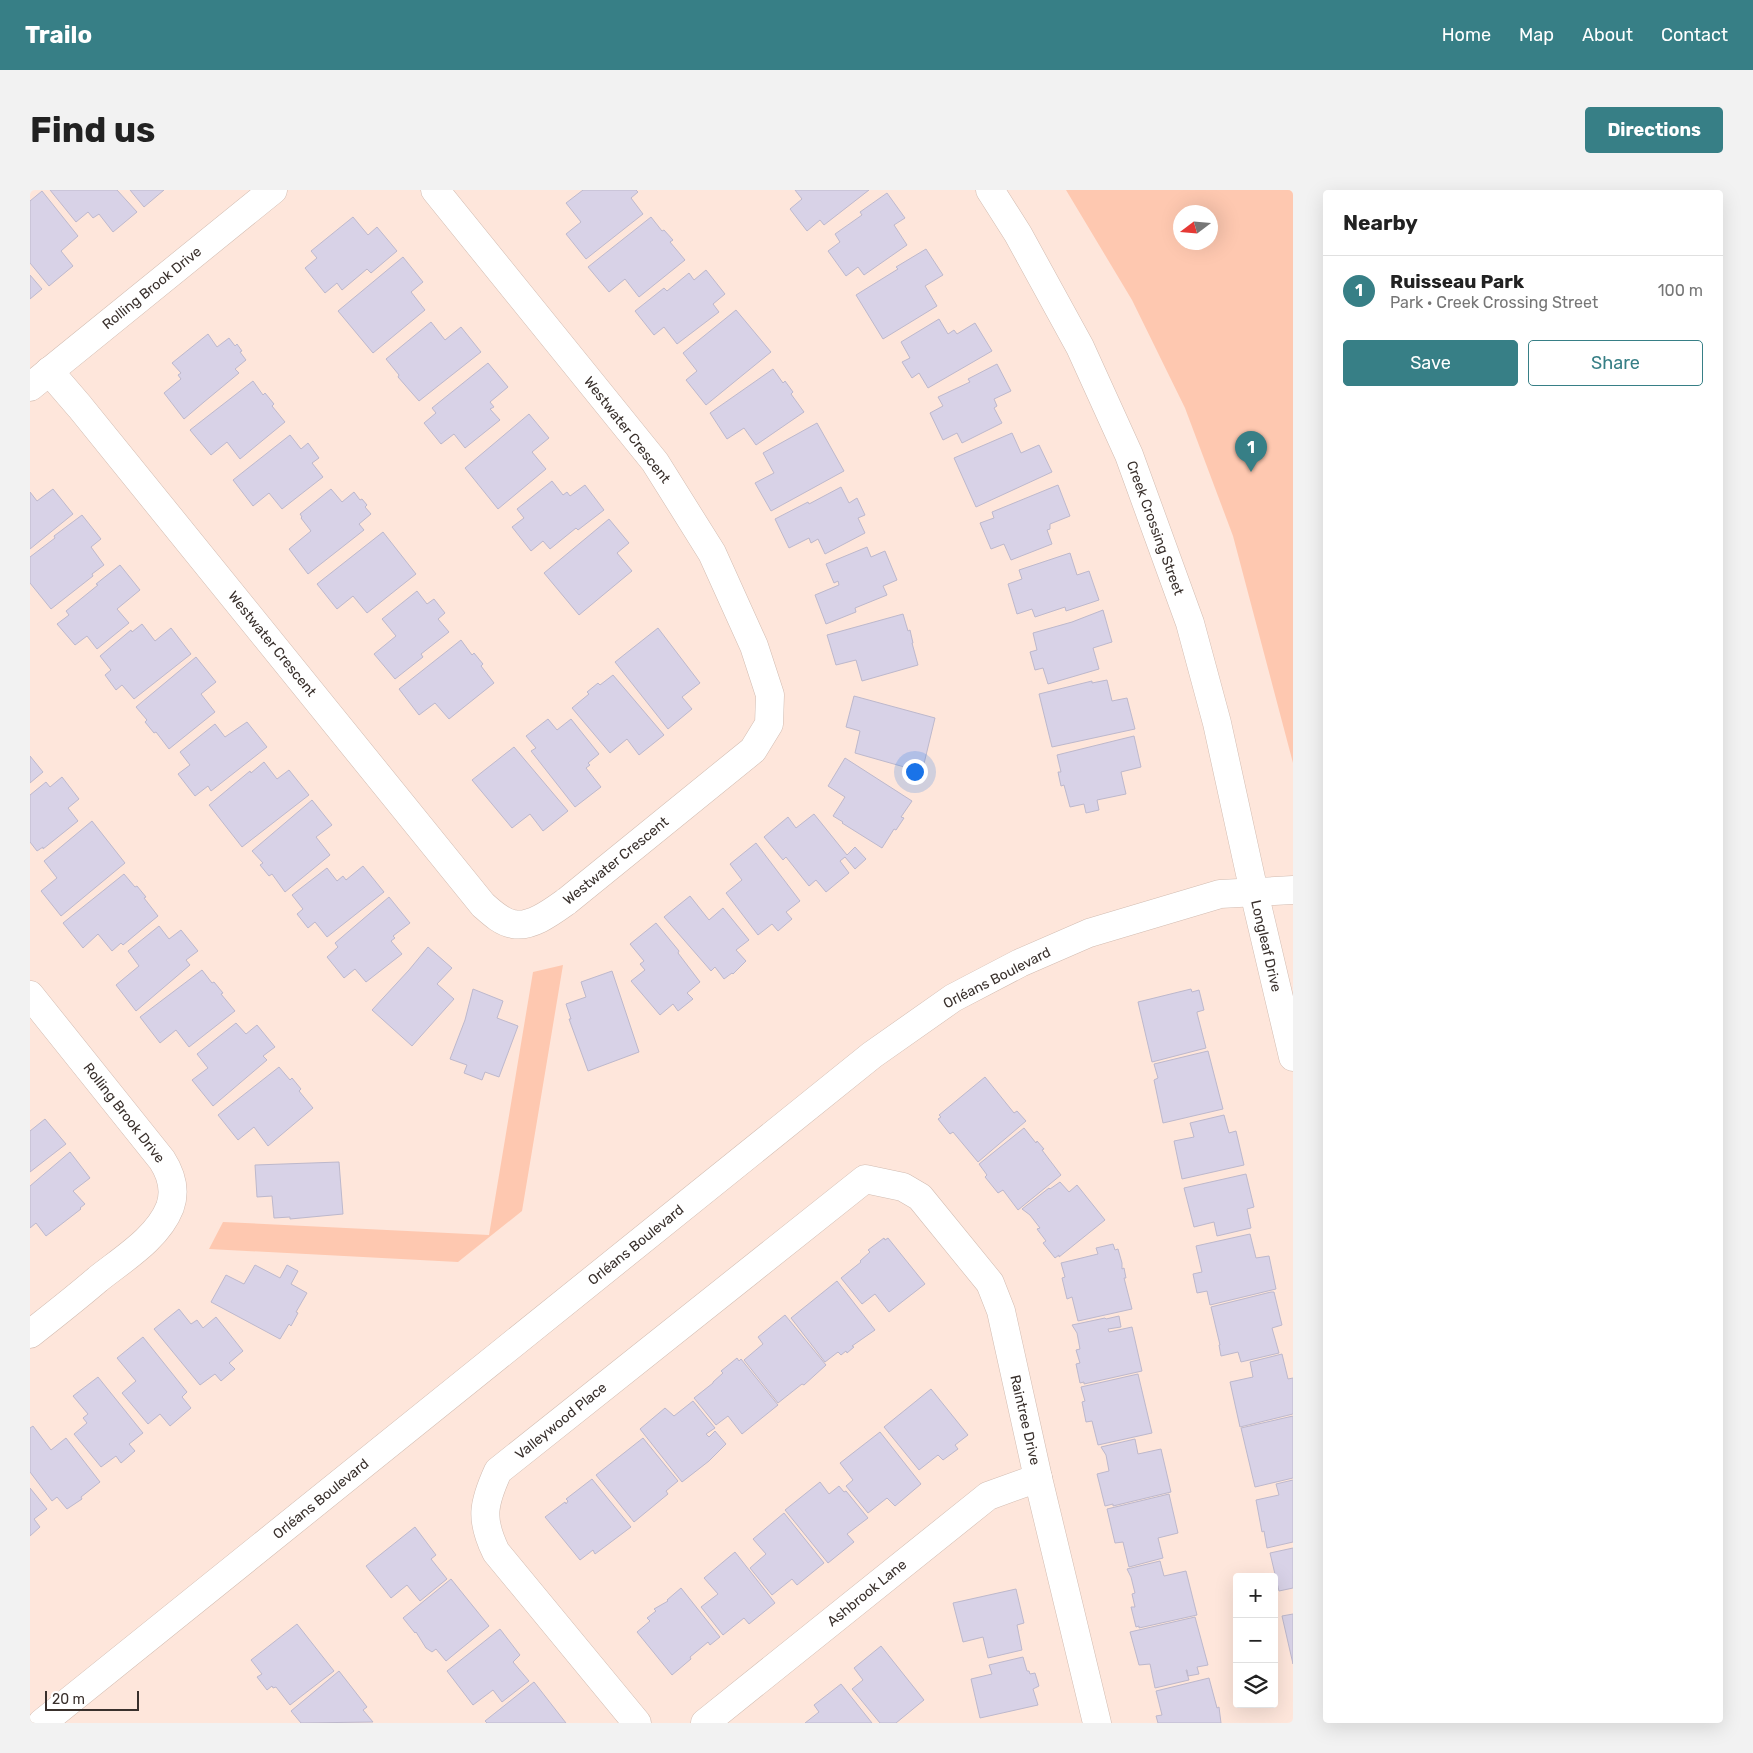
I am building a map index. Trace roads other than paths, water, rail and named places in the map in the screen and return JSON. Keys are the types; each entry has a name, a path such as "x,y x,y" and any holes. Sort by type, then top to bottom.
{"street":[{"name":"Rolling Brook Drive","path":"40,379 273,190"},
{"name":"Westwater Crescent","path":"40,379 86,414 482,905 497,917 514,924 533,922 550,913 566,901 753,750 769,724 770,695 754,646 712,553 655,462 435,190"},
{"name":"Creek Crossing Street","path":"990,190 1018,234 1080,347 1129,455 1190,624 1217,723 1254,892"},
{"name":"Orléans Boulevard","path":"42,1723 872,1055 953,998 1020,962 1089,933 1220,894 1293,890"},
{"name":"Longleaf Drive","path":"1254,892 1293,1058"},
{"name":"Rolling Brook Drive","path":"30,995 162,1160 170,1173 173,1188 170,1206 164,1218 146,1240 30,1334"},
{"name":"Raintree Drive","path":"865,1179 903,1187 920,1197 990,1282 1001,1311 1038,1478 1097,1723"},
{"name":"Valleywood Place","path":"637,1723 496,1552 488,1535 484,1516 488,1493 498,1471 865,1179"},
{"name":"Ashbrook Lane","path":"705,1723 988,1496 1038,1478"}],"place":[{"name":"Ruisseau Park","path":"1251,472"}]}
